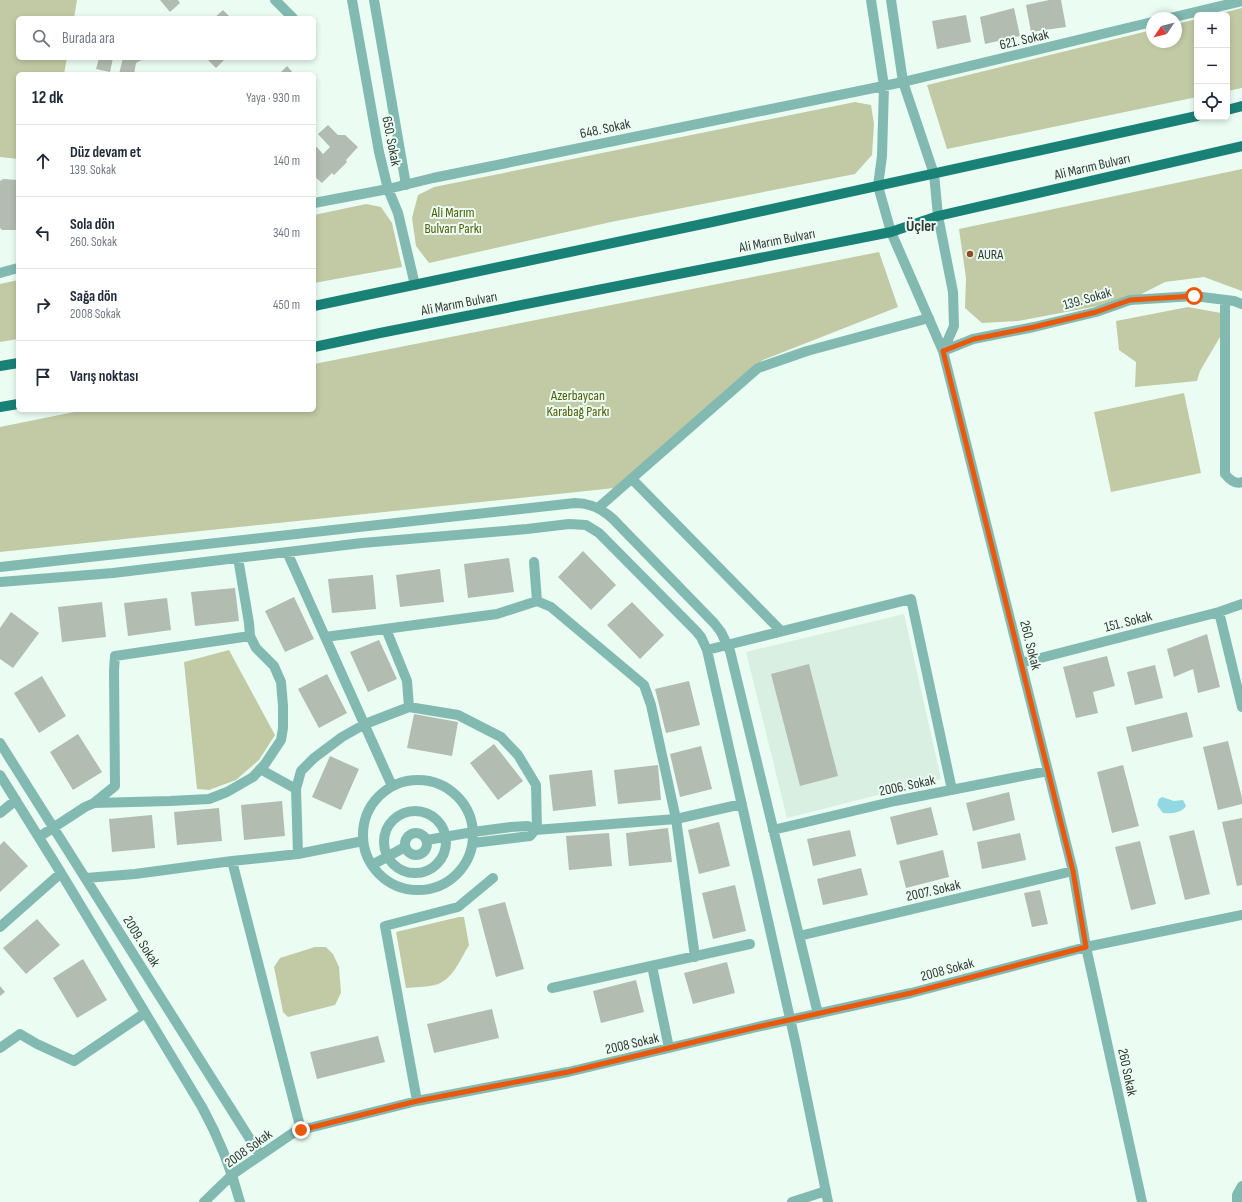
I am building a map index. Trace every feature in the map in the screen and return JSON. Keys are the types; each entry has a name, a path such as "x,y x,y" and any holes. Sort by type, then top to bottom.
{"main road":[{"path":"1230,109 1242,106"},
{"name":"Ali Marım Bulvarı","path":"316,306 934,174 1194,117"},
{"name":"Ali Marım Bulvarı","path":"316,347 891,232 938,216 1242,146"},
{"path":"0,366 16,363"},
{"path":"0,407 16,404"}],"street":[{"path":"276,0 291,16"},
{"name":"650. Sokak","path":"352,0 379,152 388,189 398,213 415,285"},
{"path":"374,0 406,185"},
{"path":"871,0 884,86 882,156 878,186"},
{"path":"891,0 903,82 934,174 938,216 953,292 954,326 943,351"},
{"path":"1182,15 1242,1"},
{"name":"621. Sokak","path":"903,82 1146,23"},
{"name":"648. Sokak","path":"316,203 903,82"},
{"name":"260. Sokak","path":"878,186 891,232 943,351 1073,871 1086,947"},
{"path":"0,273 16,269"},
{"name":"139. Sokak","path":"943,351 974,339 1034,327 1096,312 1130,300 1194,296 1234,301 1242,304"},
{"path":"1225,300 1225,474 1231,481 1239,483 1242,482"},
{"path":"598,508 758,368 807,351 928,318"},
{"path":"632,479 781,631"},
{"path":"0,566 575,503 583,503 598,508 613,519 714,624 721,632 730,650 818,1014"},
{"path":"0,582 113,573 362,543 569,524 586,525 599,533 696,631 701,637 707,650 790,1020 828,1202"},
{"path":"287,552 392,786"},
{"path":"39,837 85,806 94,803 209,799 227,792 253,777 281,740 283,728 283,706 280,682 274,666 256,648 250,636 238,558"},
{"path":"534,562 537,601"},
{"path":"707,650 911,599 952,790"},
{"path":"325,636 497,614 537,601 551,607 644,685 651,705 676,819 695,957"},
{"name":"151. Sokak","path":"1021,663 1219,612 1242,604"},
{"path":"1219,612 1242,707"},
{"path":"386,628 407,680 409,707"},
{"path":"94,803 115,786 114,670 116,656 250,636"},
{"path":"298,854 296,789 301,771 314,758 342,737 365,724 409,707 458,715 501,737 518,755 536,785 536,830 530,836 473,843"},
{"name":"2009. Sokak","path":"0,743 24,783 54,826 260,1155"},
{"path":"260,769 296,789"},
{"name":"2006. Sokak","path":"773,830 895,801 1048,771"},
{"path":"0,775 202,1107 216,1134 233,1174 240,1202"},
{"path":"422,780 437,783 451,790 462,801 470,815 473,843 467,861 458,873 446,883 432,889 416,890 401,888 387,880 375,870 372,865 367,856 363,841 363,828 366,815 372,804 381,794 392,786 407,781 422,780"},
{"path":"0,813 24,783"},
{"path":"427,840 473,832 528,826 536,830 676,819 742,804"},
{"path":"413,811 424,812 434,818 442,826 446,836 446,846 442,858 435,867 424,872 412,873 400,870 388,857 384,846 387,830 393,820 413,811"},
{"path":"413,833 421,834 427,840 428,844 425,852 418,856 410,854 405,847 406,838 413,833"},
{"path":"86,878 135,874 232,860 298,854 363,841"},
{"path":"372,865 405,847"},
{"path":"232,860 301,1130"},
{"name":"2007. Sokak","path":"799,936 1073,871"},
{"path":"0,927 61,873"},
{"path":"417,1101 385,926 458,907 493,878"},
{"name":"2008 Sokak","path":"204,1202 233,1174 293,1133 301,1130 417,1101 568,1072 911,993 1086,947 1242,915"},
{"path":"552,988 750,944"},
{"name":"260 Sokak","path":"1086,947 1142,1202"},
{"path":"652,966 668,1048"},
{"path":"0,1048 20,1034 37,1044 74,1061 145,1013"},
{"path":"1237,1202 1237,1195 1242,1186"},
{"path":"792,1202 826,1191"}],"shaded area":[{"path":"904,614 941,779 787,818 746,652"}],"green space":[{"path":"0,0 77,0 74,16 16,16 16,60 67,60 64,72 16,72 16,159 0,157"},
{"path":"1242,8 1242,88 1230,90 1230,12 1226,12"},
{"path":"1194,20 1194,98 947,149 927,85 1146,31 1146,48 1182,48 1182,23"},
{"name":"Ali Marım Bulvarı Parkı","path":"855,102 871,105 874,124 872,155 855,174 611,222 429,263 416,246 412,218 418,195 434,187"},
{"path":"1242,169 1242,291 1204,277 1165,282 1130,300 1018,321 982,323 965,308 966,278 959,229"},
{"name":"Ali Marım Bulvarı Parkı","path":"366,204 381,207 392,223 402,267 316,283 316,215"},
{"name":"Azerbaycan Karabağ Parkı","path":"879,252 898,307 763,360 615,488 0,552 0,427 74,412 316,412 316,364"},
{"path":"16,280 16,339 0,342 0,284"},
{"path":"1188,307 1221,313 1220,337 1200,371 1197,381 1135,387 1136,362 1119,350 1116,321"},
{"path":"1184,393 1201,473 1111,492 1094,412"},
{"path":"229,650 275,735 259,760 236,780 209,790 197,789 184,662"},
{"path":"464,917 469,945 451,975 441,983 432,986 406,988 396,932"},
{"path":"315,947 326,947 333,954 339,967 341,993 335,1005 288,1017 283,1012 274,967 280,958"}],"water":[{"path":"1162,797 1174,801 1183,800 1186,806 1179,812 1163,813 1157,805 1159,799"}],"building":[{"path":"160,0 178,0 180,3 170,12"},
{"path":"1049,0 1061,0 1066,27 1031,32 1026,5"},
{"path":"1014,8 1020,36 985,44 980,17"},
{"path":"223,10 229,16 216,16"},
{"path":"966,15 971,42 937,49 932,21"},
{"path":"98,60 113,60 110,72 96,69"},
{"path":"122,60 141,60 136,63 134,72 120,72"},
{"path":"208,60 224,60 216,68"},
{"path":"287,66 292,72 281,72"},
{"path":"328,125 338,135 345,135 358,147 346,160 347,162 334,175 332,173 322,183 316,178 316,146 323,154 330,147 318,134"},
{"path":"3,179 16,180 16,230 2,230 0,228 0,181"},
{"path":"583,551 616,585 591,610 558,577"},
{"path":"509,558 514,592 468,598 464,564"},
{"path":"440,569 444,602 400,607 396,575"},
{"path":"373,575 376,609 332,613 328,579"},
{"path":"235,588 239,621 195,626 191,592"},
{"path":"294,597 314,639 285,652 265,611"},
{"path":"167,598 171,630 128,636 124,603"},
{"path":"102,602 106,637 62,642 58,607"},
{"path":"632,602 664,635 640,659 607,625"},
{"path":"11,612 39,633 13,668 0,659 0,628"},
{"path":"1207,634 1220,687 1198,693 1193,669 1174,677 1167,649"},
{"path":"379,640 397,679 368,692 350,652"},
{"path":"1107,656 1115,686 1093,692 1098,713 1076,718 1063,667"},
{"path":"809,664 838,776 800,786 771,674"},
{"path":"1155,665 1163,698 1135,705 1127,672"},
{"path":"327,674 347,713 319,728 298,689"},
{"path":"42,676 66,716 39,733 14,693"},
{"path":"689,681 700,725 666,733 655,689"},
{"path":"1187,712 1193,737 1132,752 1126,727"},
{"path":"414,714 458,722 452,756 407,748"},
{"path":"78,734 102,772 73,790 50,752"},
{"path":"1228,741 1242,798 1242,804 1218,810 1203,747"},
{"path":"494,744 523,781 498,800 470,763"},
{"path":"701,746 712,789 680,797 670,754"},
{"path":"330,756 359,769 341,810 312,797"},
{"path":"658,765 661,800 618,804 614,770"},
{"path":"1123,765 1139,826 1112,833 1097,772"},
{"path":"592,770 596,806 553,811 549,775"},
{"path":"1009,792 1015,820 973,831 966,803"},
{"path":"282,801 285,836 244,840 241,805"},
{"path":"931,807 938,835 897,845 890,817"},
{"path":"219,808 222,841 177,845 174,812"},
{"path":"152,815 155,848 112,852 109,819"},
{"path":"1242,818 1242,885 1237,886 1222,822"},
{"path":"719,822 730,866 699,874 688,830"},
{"path":"668,828 672,862 629,866 626,833"},
{"path":"850,830 856,856 813,866 807,839"},
{"path":"1194,830 1210,894 1185,900 1169,836"},
{"path":"609,833 612,866 569,870 566,836"},
{"path":"1020,833 1026,860 982,869 977,842"},
{"path":"4,841 28,866 0,892 0,845"},
{"path":"1140,841 1156,904 1131,910 1115,847"},
{"path":"943,850 949,877 906,888 899,861"},
{"path":"861,868 868,895 823,905 817,879"},
{"path":"735,885 746,931 713,939 702,893"},
{"path":"1040,890 1048,924 1032,927 1024,893"},
{"path":"505,902 524,969 496,977 478,909"},
{"path":"37,919 60,945 26,974 3,948"},
{"path":"83,959 107,1000 77,1018 53,978"},
{"path":"727,962 735,993 693,1004 684,973"},
{"path":"636,980 644,1012 601,1023 593,991"},
{"path":"0,986 5,992 0,996"},
{"path":"492,1009 499,1038 434,1053 427,1024"},
{"path":"378,1036 385,1062 317,1079 310,1052"}],"place":[{"name":"AURA","path":"970,254"}],"district":[{"name":"Üçler","path":"921,225"}],"route":[{"path":"301,1130 417,1101 568,1072 757,1027 911,993 1086,947 1073,871 943,351 974,339 1034,327 1096,312 1130,300 1194,296"}]}
